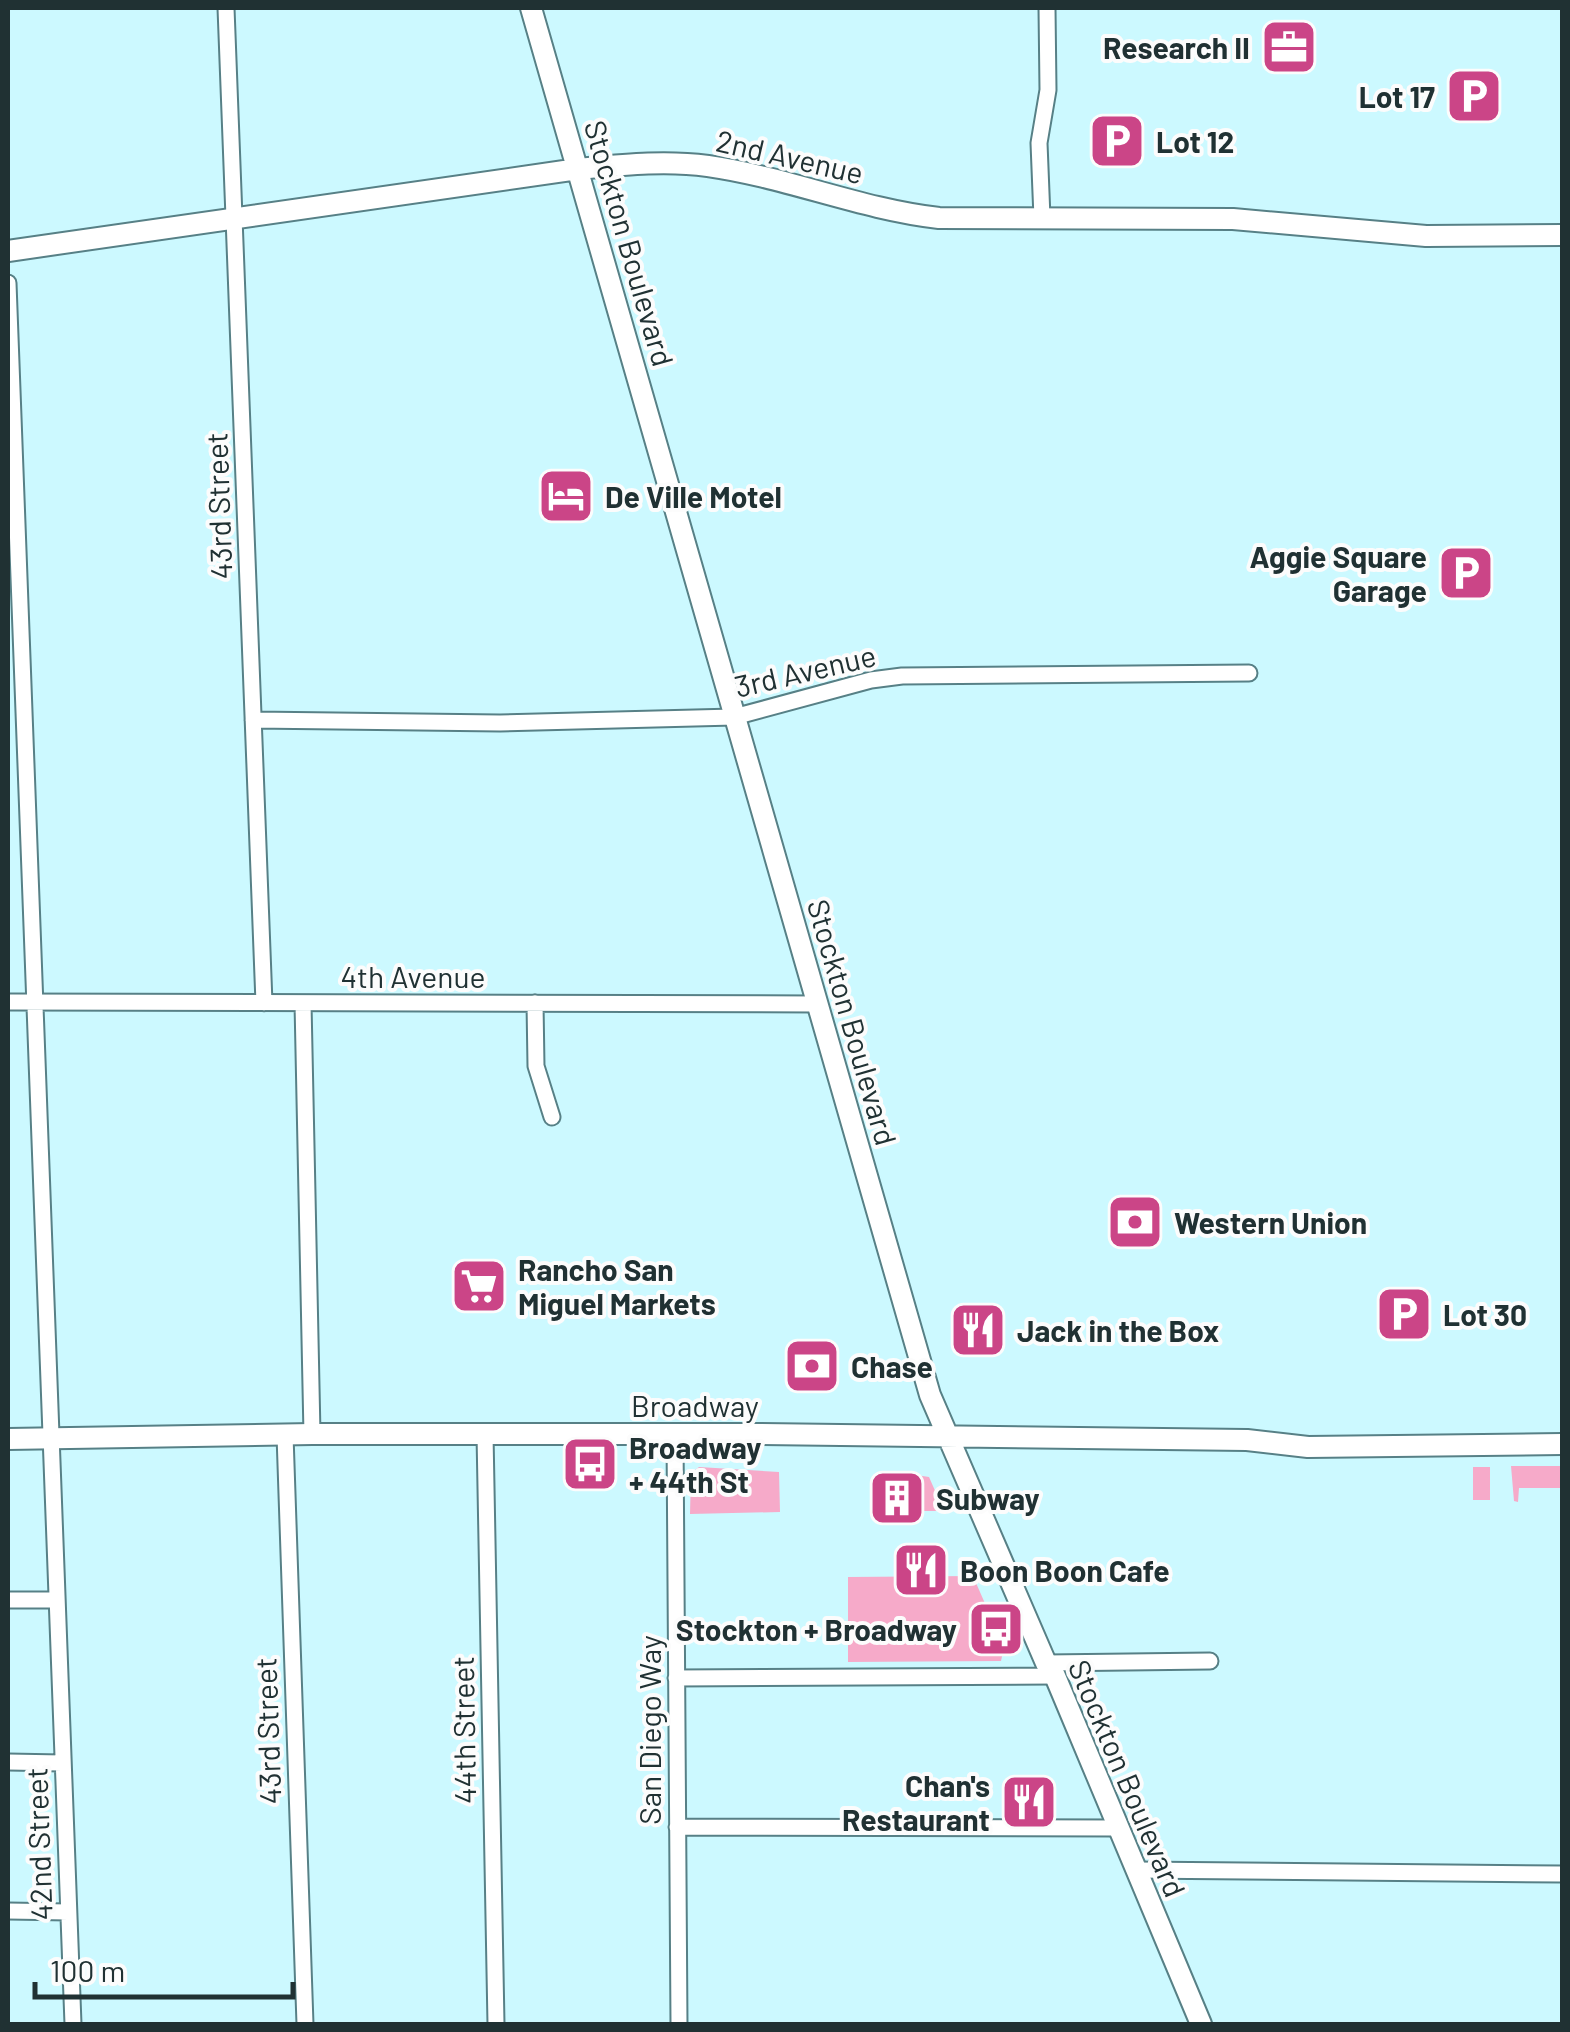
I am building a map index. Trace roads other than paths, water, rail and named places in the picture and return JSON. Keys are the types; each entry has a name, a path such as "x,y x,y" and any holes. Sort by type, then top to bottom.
{"main road":[{"name":"Stockton Boulevard","path":"531,8 930,1395 1050,1670 1196,2024"},
{"name":"2nd Avenue","path":"8,251 641,163 705,166 768,178 893,212 939,218 1233,218 1426,236 1562,235"},
{"name":"Broadway","path":"8,1439 485,1434 1247,1440 1308,1447 1562,1444"}],"street":[{"name":"43rd Street","path":"226,8 264,1003"},
{"path":"1042,218 1039,143 1048,90 1047,8"},
{"name":"42nd Street","path":"8,283 12,519 26,749 72,2024"},
{"name":"3rd Avenue","path":"253,720 500,723 734,717 872,680 902,676 1249,673"},
{"path":"8,750 26,749"},
{"name":"4th Avenue","path":"8,1002 818,1004"},
{"path":"303,1003 312,1434"},
{"path":"535,1004 536,1066 552,1117"},
{"name":"44th Street","path":"485,1434 496,2024"},
{"name":"43rd Street","path":"285,1435 305,2024"},
{"name":"San Diego Way","path":"675,1435 678,2024"},
{"path":"8,1600 56,1600"},
{"path":"676,1678 1050,1670 1210,1661"},
{"path":"8,1762 62,1763"},
{"path":"677,1827 1116,1828"},
{"path":"1134,1870 1562,1874"},
{"path":"8,1912 68,1912"}],"place":[{"name":"Research II","path":"1289,47"},
{"name":"Lot 17","path":"1474,96"},
{"name":"Lot 12","path":"1117,141"},
{"name":"De Ville Motel","path":"566,496"},
{"name":"Aggie Square Garage","path":"1466,573"},
{"name":"Western Union","path":"1135,1222"},
{"name":"Rancho San Miguel Markets","path":"479,1286"},
{"name":"Lot 30","path":"1404,1314"},
{"name":"Jack in the Box","path":"978,1330"},
{"name":"Chase","path":"812,1366"},
{"name":"Broadway + 44th St","path":"590,1464"},
{"name":"Subway","path":"897,1498"},
{"name":"Boon Boon Cafe","path":"921,1570"},
{"name":"Stockton + Broadway","path":"996,1629"},
{"name":"Chan's Restaurant","path":"1029,1802"}]}
